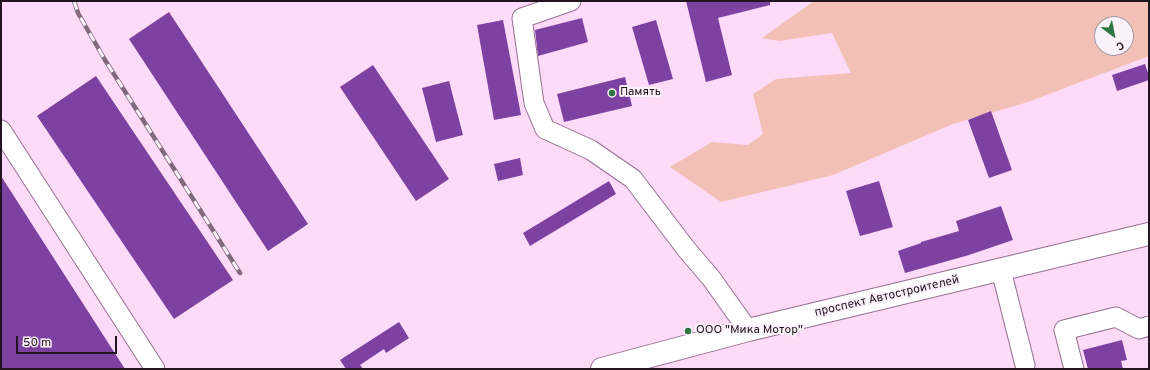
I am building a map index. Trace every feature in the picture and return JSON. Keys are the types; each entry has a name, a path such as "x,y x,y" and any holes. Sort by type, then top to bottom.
{"main road":[{"name":"проспект Автостроителей","path":"602,369 748,330 1149,234"}],"lane":[{"path":"571,1 537,7 522,18 534,103 545,129 591,150 633,179 686,250 711,278 748,330"},
{"path":"1,130 155,369"},
{"path":"1001,270 1025,365"},
{"path":"1074,369 1064,330 1116,317 1139,329 1149,326"}],"shaded area":[{"path":"814,1 1149,1 1149,56 1028,102 953,124 833,175 721,202 670,167 712,142 748,145 763,134 753,94 776,79 851,73 832,33 779,41 762,38"}],"building":[{"path":"686,1 770,1 770,5 718,18 732,75 706,82"},
{"path":"169,12 308,224 268,251 129,39"},
{"path":"582,18 588,42 538,56 535,30"},
{"path":"503,20 521,115 494,120 477,25"},
{"path":"656,20 673,79 649,85 632,27"},
{"path":"1145,64 1149,80 1117,91 1112,75"},
{"path":"373,65 449,179 416,201 340,87"},
{"path":"96,76 233,280 174,319 37,116"},
{"path":"625,77 632,106 564,122 557,94"},
{"path":"449,81 463,135 436,142 422,88"},
{"path":"991,111 1012,170 989,178 968,120"},
{"path":"520,158 523,175 498,181 494,164"},
{"path":"1,176 125,369 1,369"},
{"path":"609,181 616,194 530,246 523,233"},
{"path":"879,181 893,227 860,236 846,191"},
{"path":"1001,206 1013,240 969,255 905,273 898,251 921,242 959,231 956,221"},
{"path":"399,322 409,338 386,353 384,349 360,365 363,369 346,369 340,360"},
{"path":"1122,340 1127,360 1121,361 1123,369 1088,369 1083,350"}],"railway":[{"path":"74,1 78,13 105,60 240,273"}],"place":[{"name":"Память","path":"612,93"},
{"name":"ООО \"Мика Мотор\"","path":"688,331"}]}
